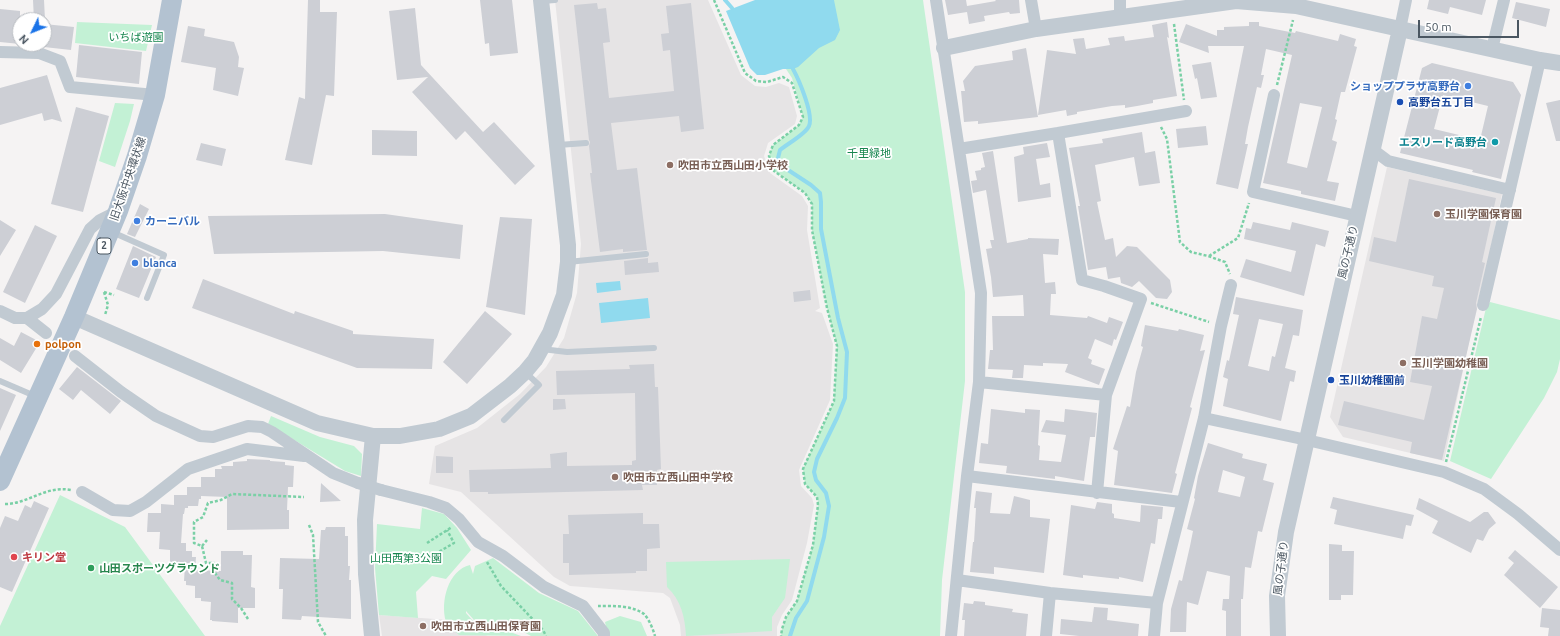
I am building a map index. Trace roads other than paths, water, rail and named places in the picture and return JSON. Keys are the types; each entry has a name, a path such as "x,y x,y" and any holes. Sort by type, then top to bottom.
{"main road":[{"name":"旧大阪中央環状線","path":"0,481 74,317 118,211 137,156 155,95 172,0"}],"street":[{"path":"74,317 317,423 373,436 400,436 439,429 471,416 510,386 524,372 542,349 550,333 564,295 568,262 568,245 546,0"},
{"path":"936,0 981,293 979,382 967,476 951,636"},
{"path":"1031,0 1036,29"},
{"path":"1120,0 1120,18"},
{"path":"1400,29 1406,0"},
{"path":"1492,49 1504,0"},
{"path":"944,48 1036,29 1236,1 1296,6 1540,60 1560,63"},
{"name":"風の子通り","path":"1278,636 1277,596 1286,532 1356,216 1386,96 1400,29"},
{"path":"0,52 39,53 60,61 70,87 155,95"},
{"path":"1484,305 1540,60"},
{"path":"1274,95 1253,192 1356,216"},
{"path":"959,148 1186,111"},
{"path":"1058,133 1082,280 1141,299 1106,395 1097,493"},
{"path":"1372,149 1388,161 1510,190"},
{"path":"0,312 15,318 27,318 42,309 56,294 90,229 100,220 118,211"},
{"path":"1154,636 1156,603 1204,418 1221,326 1231,285"},
{"path":"27,318 46,332"},
{"path":"75,356 121,392 156,416 200,436 213,438 248,426 262,427 333,472 358,483 446,508 459,519 478,542 503,556 544,587 583,606 604,633 604,636"},
{"path":"979,382 1106,395"},
{"path":"1204,418 1444,472 1484,489 1518,514 1560,550"},
{"path":"372,636 366,574 365,520 373,436"},
{"path":"82,492 113,510 130,511 146,502 188,469 247,448 307,456"},
{"path":"967,476 1181,502"},
{"path":"957,580 1050,593 1156,603"},
{"path":"1046,636 1050,593"}],"lane":[{"path":"558,145 586,143"},
{"path":"110,231 164,255 147,298"},
{"path":"568,262 646,254"},
{"path":"542,349 567,352 654,348"},
{"path":"504,420 539,385 524,372"},
{"path":"0,381 38,397"}],"water":[{"path":"755,0 834,0 840,30 835,40 819,48 798,67 793,69 783,69 765,75 757,75 750,68 726,11"},
{"path":"620,281 621,290 597,293 596,283"},
{"path":"648,298 650,318 601,323 599,303"}],"waterway":[{"path":"725,0 732,8"},
{"path":"790,636 796,618 807,601 824,537 829,506 826,493 816,480 814,472 817,459 845,398 847,352 838,318 821,229 820,193 811,185 782,166 778,158 780,150 804,132 809,126 810,121 808,106 793,69"}],"place":[{"name":"ショッププラザ高野台","path":"1468,86"},
{"name":"高野台五丁目","path":"1400,102"},
{"name":"エスリード高野台","path":"1495,142"},
{"name":"吹田市立西山田小学校","path":"670,165"},
{"name":"玉川学園保育園","path":"1437,214"},
{"name":"カーニバル","path":"137,221"},
{"name":"blanca","path":"135,263"},
{"name":"polpon","path":"37,344"},
{"name":"玉川学園幼稚園","path":"1403,363"},
{"name":"玉川幼稚園前","path":"1331,380"},
{"name":"吹田市立西山田中学校","path":"615,477"},
{"name":"キリン堂","path":"14,557"},
{"name":"山田スポーツグラウンド","path":"91,568"},
{"name":"吹田市立西山田保育園","path":"423,626"}],"park label":[{"name":"いちば遊園","path":"136,37"},
{"name":"千里緑地","path":"869,153"},
{"name":"山田西第3公園","path":"406,558"}]}
